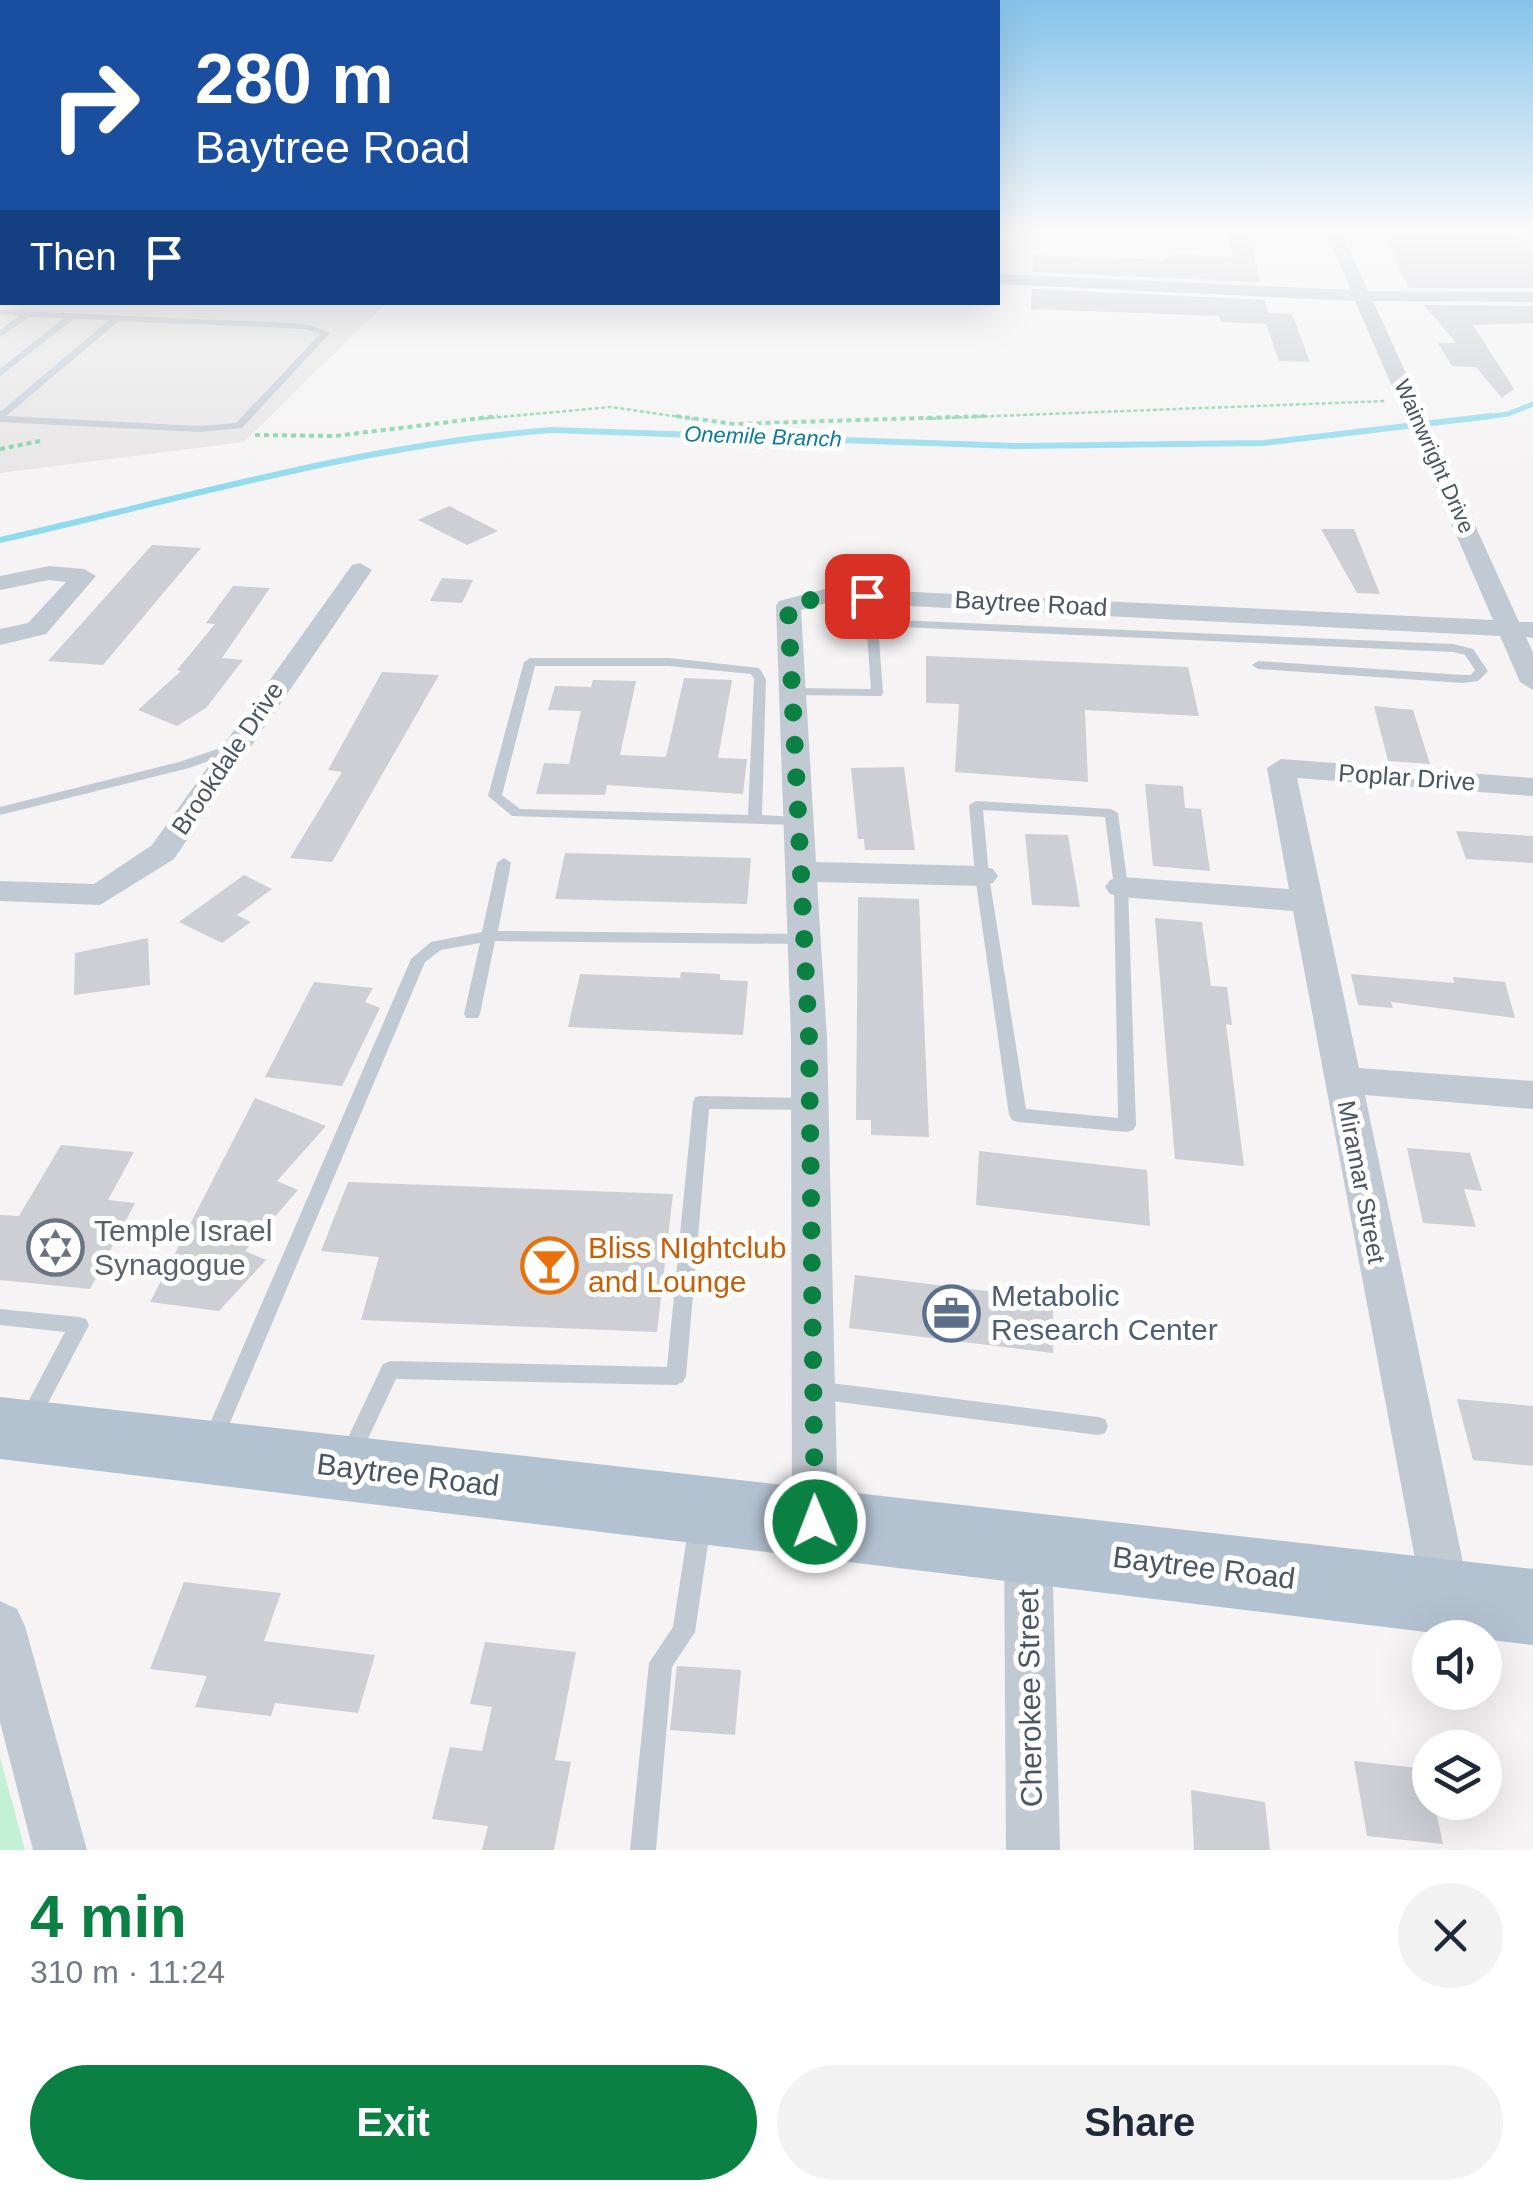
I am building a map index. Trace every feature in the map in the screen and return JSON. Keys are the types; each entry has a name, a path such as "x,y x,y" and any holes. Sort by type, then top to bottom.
{"main road":[{"name":"Baytree Road","path":"12,1430 1533,1607"}],"street":[{"name":"Wainwright Drive","path":"1372,317 1521,629 1533,682"},
{"name":"Brookdale Drive","path":"0,892 100,895 162,852 360,570"},
{"path":"0,583 49,573 84,576 36,629 0,637"},
{"name":"Baytree Road","path":"815,1522 809,1104 788,606 802,599 829,595 1247,625 1521,629"},
{"name":"Poplar Drive","path":"1281,768 1533,787"},
{"name":"Miramar Street","path":"1281,768 1446,1596"},
{"path":"799,872 982,876"},
{"path":"1121,887 1306,901"},
{"path":"1342,1080 1533,1095"},
{"name":"Cherokee Street","path":"1028,1547 1033,1850"},
{"path":"0,1626 60,1850"}],"lane":[{"path":"0,334 22,317"},
{"path":"0,373 70,317"},
{"path":"0,418 199,429 239,426 326,332 307,327 102,317"},
{"path":"0,418 117,318"},
{"path":"0,395 24,396"},
{"path":"792,692 877,692 872,622 1247,625 1453,648 1469,652 1482,670 1474,678 1463,679 1260,670 1247,625"},
{"path":"755,819 760,679 755,671 669,662 530,662 494,796 516,813 797,821"},
{"path":"0,811 184,765 235,747"},
{"path":"976,805 1111,813 1121,887 1127,1125 1018,1114 982,876 976,805"},
{"path":"472,1014 504,862"},
{"path":"208,1452 419,959 436,946 489,936 802,939"},
{"path":"345,1468 390,1370 676,1376 701,1102 809,1104"},
{"path":"0,1316 79,1325 12,1430"},
{"path":"813,1390 1098,1426"},
{"path":"643,1850 660,1663 684,1632 702,1508"}],"path":[{"path":"242,435 335,436 564,408 611,407 754,424 1392,400"},
{"path":"0,450 48,440"}],"shaded area":[{"path":"0,317 371,317 244,442 0,473"}],"green space":[{"path":"0,1757 25,1850 0,1850"}],"building":[{"path":"1219,317 1293,317 1310,362 1279,361 1266,324 1221,322"},
{"path":"1434,317 1533,317 1533,323 1473,325 1514,389 1502,398 1476,367 1452,366 1438,343 1456,343"},
{"path":"449,506 498,531 467,545 418,520"},
{"path":"1321,529 1354,529 1380,594 1357,593"},
{"path":"152,545 201,548 103,665 48,661"},
{"path":"442,578 473,580 462,603 430,601"},
{"path":"233,586 270,588 222,658 243,660 206,708 177,726 138,710 181,671 177,670 215,624 206,623"},
{"path":"926,656 1188,667 1199,716 1085,710 1088,782 955,772 959,704 926,703"},
{"path":"382,672 439,675 332,862 290,858 342,772 328,770"},
{"path":"684,678 732,680 718,758 747,759 743,794 607,785 605,795 536,794 544,763 569,764 581,711 548,710 555,686 591,687 593,680 636,681 620,755 666,757"},
{"path":"1374,706 1413,710 1430,764 1388,761"},
{"path":"904,767 915,850 865,850 864,839 858,839 851,768"},
{"path":"1145,784 1183,786 1185,808 1201,809 1210,871 1153,866"},
{"path":"1456,831 1533,836 1533,863 1466,859"},
{"path":"1025,834 1068,835 1080,907 1032,905"},
{"path":"565,853 751,858 747,904 555,899"},
{"path":"244,875 272,889 237,915 251,922 222,943 179,922"},
{"path":"858,897 919,899 929,1137 871,1135 871,1120 856,1120"},
{"path":"1155,918 1202,922 1211,986 1227,987 1232,1025 1226,1024 1244,1166 1175,1159"},
{"path":"148,938 150,985 74,995 75,953"},
{"path":"681,972 720,974 720,980 748,981 743,1035 568,1027 580,974 680,978"},
{"path":"1351,974 1454,983 1453,977 1505,982 1515,1018 1391,1002 1393,1008 1358,1005"},
{"path":"314,982 373,988 365,1002 380,1008 342,1086 265,1077"},
{"path":"255,1098 326,1126 277,1181 298,1190 245,1251 266,1260 219,1311 150,1302"},
{"name":"Temple Israel Synagogue","path":"61,1145 134,1152 108,1200 135,1203 90,1289 0,1280 0,1215 19,1216"},
{"path":"1407,1148 1470,1153 1482,1191 1464,1189 1476,1227 1423,1223"},
{"path":"979,1151 1147,1170 1150,1226 976,1205"},
{"path":"348,1182 673,1194 657,1332 361,1320 379,1257 321,1251"},
{"name":"Metabolic Research Center","path":"855,1275 1053,1299 1053,1353 849,1328"},
{"path":"1457,1399 1533,1406 1533,1466 1473,1460"},
{"path":"184,1582 281,1593 264,1641 375,1655 358,1713 275,1703 271,1716 195,1707 207,1676 150,1669"},
{"path":"485,1642 576,1652 555,1760 571,1762 554,1850 482,1850 488,1826 432,1819 450,1747 482,1751 492,1707 470,1704"},
{"path":"677,1666 741,1670 735,1735 670,1730"},
{"path":"1354,1761 1412,1767 1412,1820 1438,1820 1443,1844 1367,1836"},
{"path":"1191,1790 1265,1802 1270,1850 1194,1850"}],"waterway":[{"name":"Onemile Branch","path":"1470,419 1508,414 1533,404"},
{"name":"Onemile Branch","path":"0,540 343,460 482,437 552,430 1016,446 1263,443 1491,416"}],"place":[{"name":"Temple Israel Synagogue","path":"55,1248"},
{"name":"Bliss NIghtclub and Lounge","path":"549,1265"},
{"name":"Metabolic Research Center","path":"952,1313"}],"route":[{"path":"815,1522 809,1038 788,606 802,599 829,595 867,596"}]}
